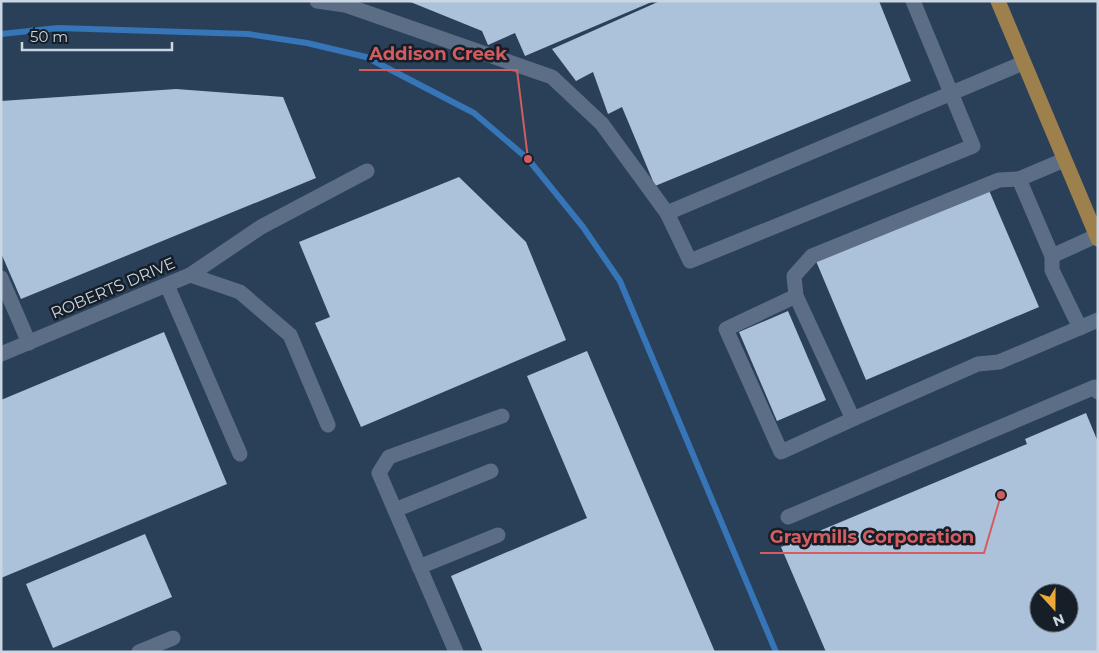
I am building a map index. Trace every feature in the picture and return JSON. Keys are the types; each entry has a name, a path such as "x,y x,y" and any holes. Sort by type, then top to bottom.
{"main road":[{"path":"998,1 1097,236"}],"street":[{"path":"317,1 345,5 552,76 602,124 667,213 690,261 973,146 913,1"},
{"path":"667,213 1023,63"},
{"path":"853,420 796,296 794,276 812,256 999,180 1019,179 1064,160"},
{"path":"190,275 261,227 367,171"},
{"path":"1019,179 1052,256 1052,270 1080,328"},
{"path":"1052,256 1097,236"},
{"name":"ROBERTS DRIVE","path":"1,354 190,275 240,292 290,335 328,425"},
{"path":"1,278 29,343"},
{"path":"167,285 240,454"},
{"path":"796,296 726,329 781,452 978,364 999,362 1098,320"},
{"path":"788,518 1097,388"},
{"path":"456,652 379,473 390,457 502,416"},
{"path":"395,510 491,471"},
{"path":"419,567 498,535"},
{"path":"139,652 173,638"}],"shaded area":[{"path":"1,1 1098,1 1098,652 1,652"}],"building":[{"path":"408,1 654,1 525,56 515,33 488,45 482,31"},
{"path":"660,1 879,1 911,81 655,186 622,107 608,114 593,72 576,81 552,49"},
{"path":"176,89 283,97 316,178 21,299 1,253 1,101"},
{"path":"459,177 526,242 566,340 361,427 315,323 330,317 299,242"},
{"path":"988,188 1039,307 866,380 816,261"},
{"path":"788,311 826,400 777,421 739,332"},
{"path":"164,332 227,484 1,578 1,400"},
{"path":"587,351 715,652 483,652 451,576 587,518 527,376"},
{"path":"1086,413 1098,442 1098,652 826,652 781,547 1027,444 1025,439"},
{"path":"145,534 172,597 53,648 26,584"}],"waterway":[{"path":"1,34 58,28 248,34 307,43 366,57 474,113 528,159 583,227 620,281 776,652"}],"place":[{"name":"Addison Creek","path":"528,159"},
{"name":"Graymills Corporation","path":"1001,495"}]}
